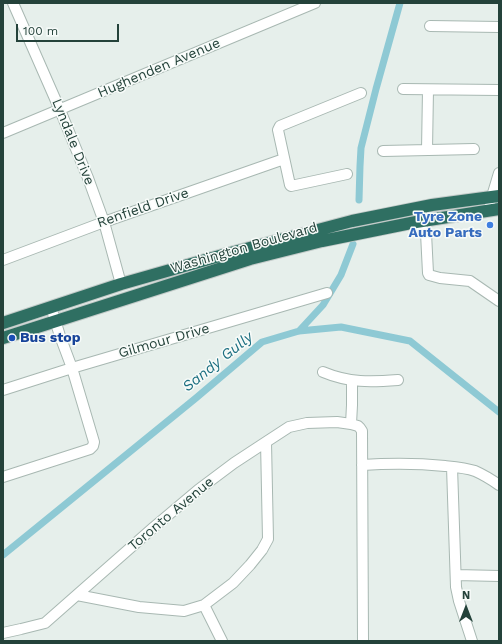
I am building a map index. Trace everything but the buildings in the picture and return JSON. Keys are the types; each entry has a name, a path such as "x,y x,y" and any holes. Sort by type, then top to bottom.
{"highway":[{"name":"Washington Boulevard","path":"3,323 121,284 223,255 364,218 432,205 496,196"},
{"name":"Washington Boulevard","path":"3,338 55,320 250,259 416,222 493,210"}],"street":[{"name":"Lyndale Drive","path":"13,3 88,178 104,222 121,284"},
{"name":"Hughenden Avenue","path":"3,133 315,3"},
{"path":"430,26 499,27"},
{"path":"403,89 499,90"},
{"path":"427,150 428,90"},
{"path":"347,174 293,186 290,185 278,130 280,126 361,93"},
{"path":"383,150 474,149"},
{"name":"Renfield Drive","path":"3,260 104,222 284,159"},
{"path":"493,210 499,173"},
{"path":"416,222 426,233 429,276 470,281 499,301"},
{"name":"Gilmour Drive","path":"3,390 72,368 327,294"},
{"path":"3,477 90,449 93,446 94,442 72,368 51,307"},
{"path":"323,372 335,377 352,380 376,382 398,380"},
{"path":"352,380 351,424 358,426 362,431 363,641"},
{"name":"Toronto Avenue","path":"3,633 45,623 198,490 234,463 290,427 307,423 337,422 351,424"},
{"path":"77,594 139,607 184,611 204,604 233,583 250,566 268,539 266,442"},
{"path":"362,465 408,463 464,468 476,471 499,485"},
{"path":"452,467 456,587 472,641"},
{"path":"456,575 499,576"},
{"path":"204,604 222,641"}],"waterway":[{"path":"359,200 361,148 400,3"},
{"path":"299,331 323,305 341,275 353,244"},
{"name":"Sandy Gully","path":"3,555 196,398 262,342 299,331 341,327 410,341 499,412"}],"place":[{"name":"Tyre Zone Auto Parts","path":"490,225"},
{"name":"Bus stop","path":"12,338"}]}
